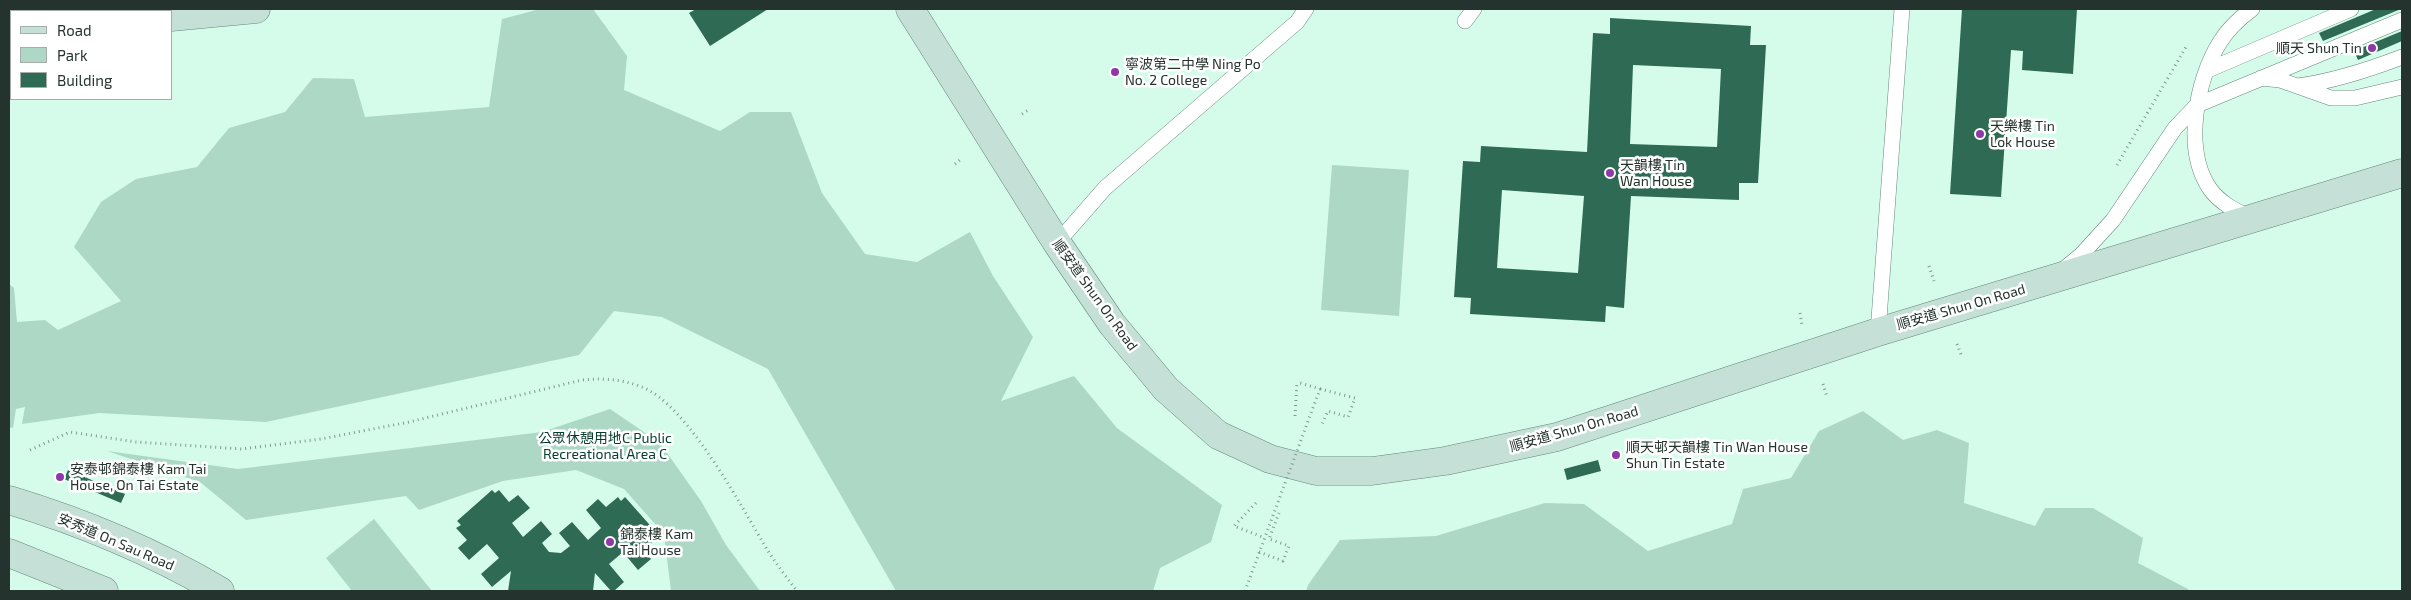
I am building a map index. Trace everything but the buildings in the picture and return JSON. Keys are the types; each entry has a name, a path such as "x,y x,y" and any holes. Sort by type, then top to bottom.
{"street":[{"path":"172,17 256,9"},
{"name":"順安道 Shun On Road","path":"910,9 1057,243 1112,324 1166,389 1218,435 1270,459 1316,471 1372,471 1436,462 1557,437 1878,332 2402,174"},
{"name":"安秀道 On Sau Road","path":"9,500 41,509 145,551 220,591"},
{"path":"9,552 104,591"}],"lane":[{"path":"1057,243 1105,188 1297,22 1306,9"},
{"path":"1878,332 1902,9"},
{"path":"2252,9 2238,19 2220,42 2208,70 2197,105 2194,138 2200,168 2210,189 2233,209 2252,219"},
{"path":"2208,70 2351,9"},
{"path":"2050,281 2081,255 2113,220 2175,128 2197,105 2402,20"},
{"path":"2296,86 2326,82 2359,73 2402,57"},
{"path":"2259,78 2280,80 2331,98 2355,98 2402,87"}],"path":[{"path":"2114,170 2190,42"},
{"path":"1022,114 1030,109"},
{"path":"955,164 960,160"},
{"path":"1929,266 1934,281"},
{"path":"1800,313 1802,325"},
{"path":"1958,344 1962,357"},
{"path":"30,450 70,432 136,442 196,444 242,449 321,439 409,422 582,380 606,378 643,387 664,400 684,422 711,459 769,552 796,591"},
{"path":"1295,416 1297,382 1355,398 1348,417 1328,411 1322,424"},
{"path":"1822,383 1826,397"},
{"path":"1267,538 1320,389"},
{"path":"1256,504 1234,526 1289,546 1283,561 1260,552"},
{"path":"1245,591 1260,552 1279,513"}],"green space":[{"path":"540,9 593,9 627,56 624,90 720,131 750,112 791,112 822,193 865,254 917,262 970,232 993,276 1033,337 1001,401 1074,376 1117,428 1222,505 1211,542 1160,568 1153,591 896,591 768,369 662,317 614,311 579,355 266,422 99,413 22,424 25,407 16,409 13,428 9,427 9,284 14,288 17,322 45,320 58,330 121,301 74,247 101,202 136,179 197,167 229,128 285,112 313,78 354,79 365,117 489,107 502,19"},
{"path":"1332,165 1409,170 1399,316 1321,310"},
{"name":"公眾休憩用地C Public Recreational Area C","path":"610,409 660,443 701,501 726,545 760,591 671,591 664,534 624,489 576,470 503,481 419,510 406,496 246,520 200,482 107,451 238,469 542,432"},
{"path":"1863,411 1903,440 1937,430 1969,443 1964,503 2035,526 2045,508 2093,508 2143,538 2138,563 2189,591 1306,591 1308,585 1340,540 1436,536 1545,503 1584,504 1648,551 1732,524 1743,489 1791,478 1819,431"},
{"path":"374,519 432,591 352,591 326,558"}],"place":[{"name":"順天 Shun Tin","path":"2372,48"},
{"name":"寧波第二中學 Ning Po No. 2 College","path":"1115,72"},
{"name":"天樂樓 Tin Lok House","path":"1980,134"},
{"name":"天韻樓 Tin Wan House","path":"1610,173"},
{"name":"順天邨天韻樓 Tin Wan House Shun Tin Estate","path":"1616,455"},
{"name":"安泰邨錦泰樓 Kam Tai House, On Tai Estate","path":"60,477"},
{"name":"錦泰樓 Kam Tai House","path":"610,542"}]}
